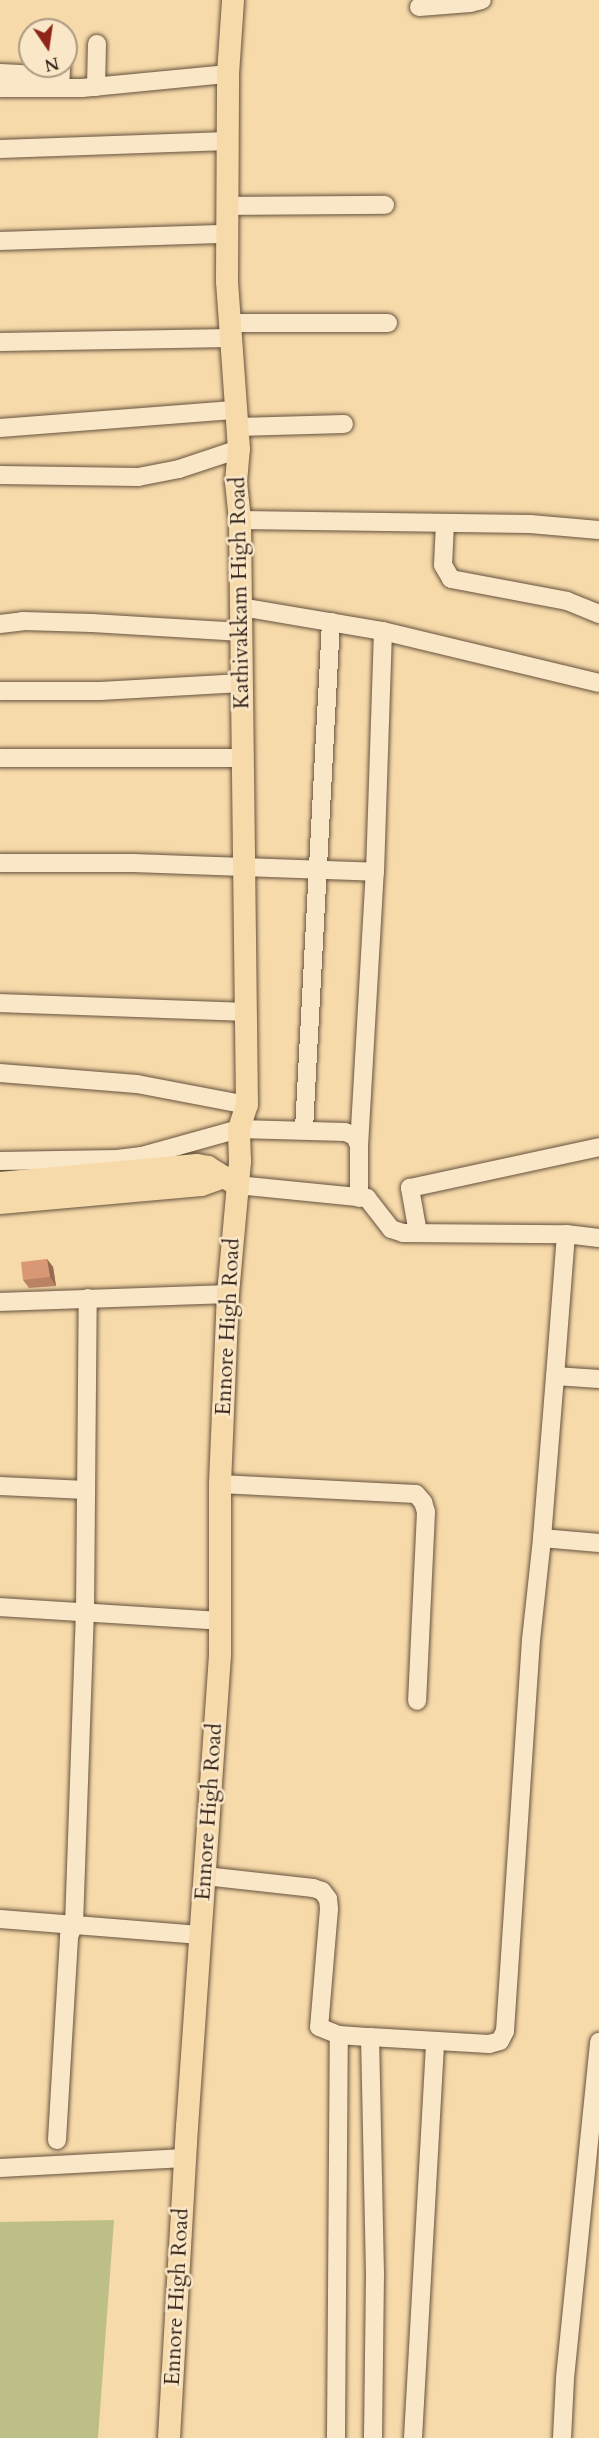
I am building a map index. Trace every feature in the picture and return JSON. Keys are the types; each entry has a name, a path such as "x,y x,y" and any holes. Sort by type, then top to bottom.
{"main road":[{"name":"Kathivakkam High Road","path":"229,1182 240,1161 239,1129 247,1105 242,632 240,520 236,482 238,428 227,234 228,74 233,0"},
{"path":"0,1183 197,1165 208,1167 229,1182"},
{"path":"0,1203 229,1182"},
{"name":"Ennore High Road","path":"169,2438 220,1621 220,1484 228,1294 229,1182"}],"street":[{"path":"419,7 482,0"},
{"path":"96,87 97,44"},
{"path":"0,73 40,75 51,88"},
{"path":"0,88 96,87 228,74"},
{"path":"51,88 56,78"},
{"path":"0,149 228,141"},
{"path":"228,206 385,205"},
{"path":"0,241 227,234"},
{"path":"0,342 388,323"},
{"path":"0,428 238,428 344,424"},
{"path":"0,475 138,477 179,469 238,428"},
{"path":"240,520 558,525 599,530"},
{"path":"445,523 443,565 451,579 567,601 599,614"},
{"path":"241,607 383,630 599,683"},
{"path":"304,1129 331,622"},
{"path":"0,624 92,623 242,632"},
{"path":"359,1198 359,1146 375,872 383,630"},
{"path":"0,691 100,691 242,683"},
{"path":"0,758 243,758"},
{"path":"0,863 133,863 375,872"},
{"path":"0,1003 246,1012"},
{"path":"0,1073 137,1084 247,1105"},
{"path":"0,1161 117,1159 142,1156 239,1129 304,1129 345,1132 355,1136 359,1146"},
{"path":"418,1233 410,1188 599,1147"},
{"path":"229,1182 367,1198 391,1229 418,1233 566,1234 599,1238"},
{"path":"205,1876 313,1887 322,1891 328,1899 328,1909 319,2027 339,2035 435,2042 489,2044 500,2041 505,2031 531,1640 542,1538 566,1234"},
{"path":"0,1302 228,1294"},
{"path":"57,2140 69,1936 74,1925 85,1612 88,1298"},
{"path":"555,1376 599,1379"},
{"path":"220,1484 416,1494 423,1502 426,1512 417,1701"},
{"path":"0,1486 86,1490"},
{"path":"542,1538 599,1543"},
{"path":"0,1607 220,1621"},
{"path":"0,1919 200,1935"},
{"path":"336,2438 339,2035"},
{"path":"370,2037 375,2274 374,2438"},
{"path":"413,2438 435,2042"},
{"path":"562,2438 564,2378 599,2043"},
{"path":"0,2168 185,2158"}],"green space":[{"path":"114,2220 98,2438 0,2438 0,2222"}],"building":[{"path":"47,1259 50,1277 23,1280 21,1262"}]}
